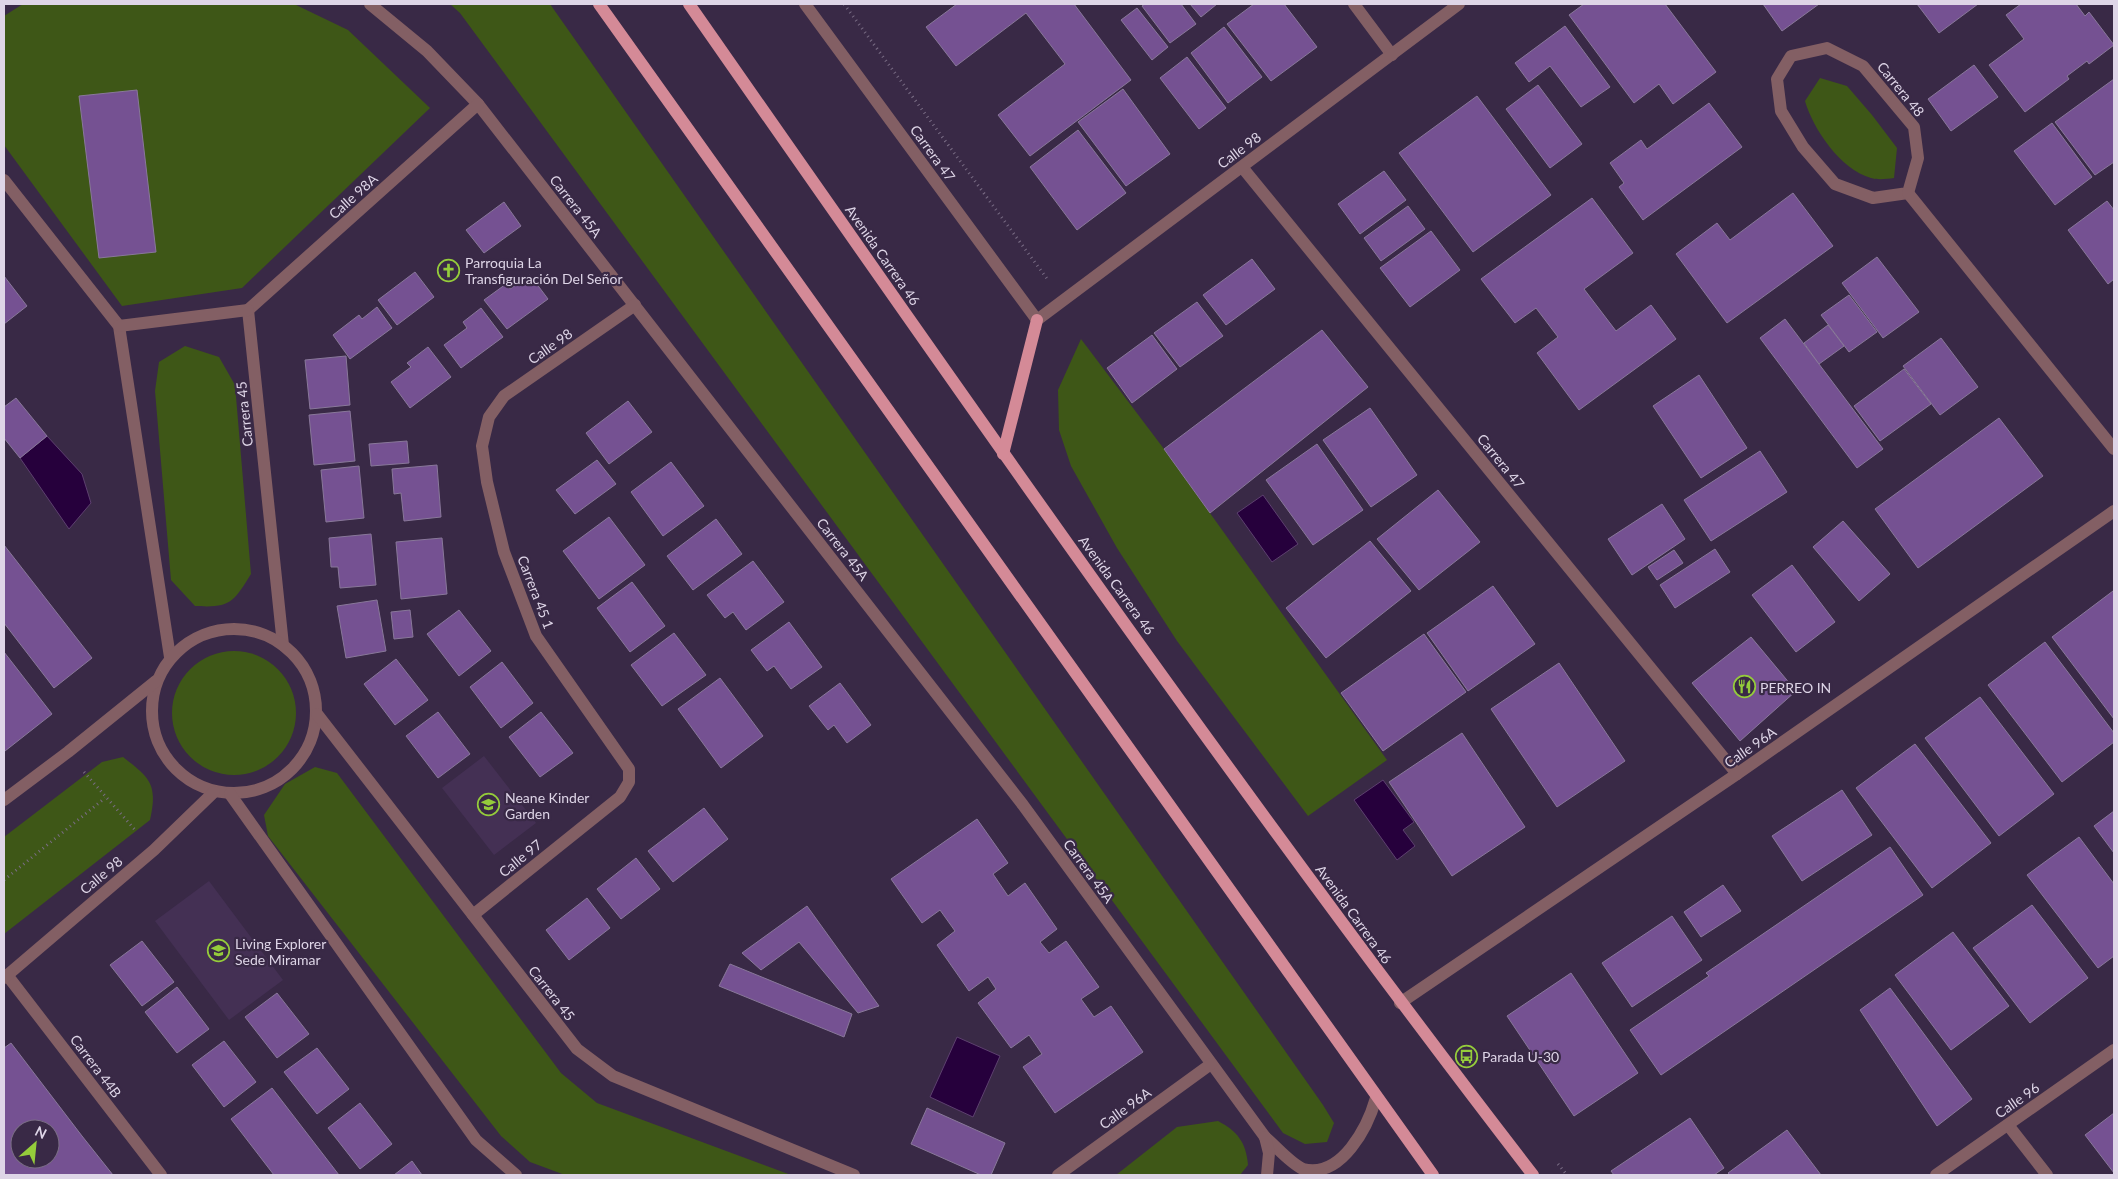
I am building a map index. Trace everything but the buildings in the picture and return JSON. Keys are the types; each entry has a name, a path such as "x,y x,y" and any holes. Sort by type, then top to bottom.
{"main road":[{"path":"599,4 1376,1098 1433,1175"},
{"name":"Avenida Carrera 46","path":"689,4 1003,454 1400,1003 1533,1175"},
{"path":"1003,454 1037,320"}],"street":[{"name":"Carrera 45A","path":"370,4 427,51 478,104 1023,805 1265,1137"},
{"name":"Carrera 47","path":"805,4 1037,320"},
{"path":"1354,4 1392,54"},
{"name":"Calle 98","path":"1037,320 1459,4"},
{"name":"Carrera 48","path":"1827,48 1863,66 1914,127 1918,158 1908,194 1873,198 1835,184 1802,147 1782,111 1777,79 1791,56 1827,48"},
{"name":"Calle 98A","path":"248,310 478,104"},
{"name":"Carrera 47","path":"1242,167 1737,774"},
{"path":"4,180 119,326 170,657"},
{"path":"1908,194 2114,449"},
{"name":"Calle 98","path":"489,417 504,396 635,305"},
{"path":"119,326 248,310"},
{"name":"Carrera 45","path":"248,310 283,645"},
{"name":"Carrera 45 1","path":"489,417 482,446 488,482 504,552 536,636 629,769 629,782"},
{"name":"Calle 96A","path":"1400,1003 1737,774 2114,511"},
{"path":"237,628 261,633 283,645 297,658 309,675 315,694 317,714 313,736 304,756 290,772 272,785 252,792 230,794 214,792 188,780 168,761 155,736 151,708 156,681 170,657 189,641 212,631 237,628"},
{"path":"4,800 68,752 156,681"},
{"name":"Carrera 45","path":"317,714 577,1049 613,1076 854,1175"},
{"name":"Calle 97","path":"473,915 620,797 629,782"},
{"name":"Calle 98","path":"6,976 154,850 214,792"},
{"path":"230,794 476,1140 516,1175"},
{"name":"Carrera 44B","path":"6,976 161,1175"},
{"name":"Calle 96","path":"1936,1175 2114,1050"},
{"name":"Calle 96A","path":"1058,1175 1211,1064"},
{"path":"1265,1137 1302,1169 1311,1172 1326,1172 1341,1164 1352,1151 1365,1128 1376,1098"},
{"path":"2008,1125 2047,1175"},
{"path":"1265,1137 1268,1153 1267,1175"}],"path":[{"path":"844,4 1064,301"},
{"path":"68,752 105,798 154,850"},
{"path":"4,880 105,798"},
{"path":"1555,1160 1567,1175"}],"shaded area":[{"path":"47,436 82,474 91,503 69,529 20,458"},
{"path":"1263,495 1298,544 1272,562 1237,513"},
{"name":"Neane Kinder Garden","path":"484,756 536,823 494,855 442,788"},
{"path":"1383,780 1414,822 1403,830 1415,846 1397,860 1354,800"},
{"name":"Living Explorer Sede Miramar","path":"209,881 283,980 229,1020 155,921"},
{"path":"957,1037 1000,1056 973,1117 930,1097"}],"green space":[{"path":"23,4 294,4 348,30 430,108 242,288 122,306 4,145 4,16"},
{"path":"450,4 550,4 1323,1105 1334,1123 1327,1142 1305,1144 1283,1133 460,13"},
{"path":"1820,78 1847,86 1897,148 1894,178 1876,179 1860,174 1839,158 1821,136 1805,101"},
{"path":"1081,339 1164,449 1387,760 1308,816 1177,641 1117,548 1071,466 1059,430 1058,390"},
{"path":"185,346 219,357 235,385 251,574 235,597 229,602 216,606 195,606 171,580 155,391 159,362"},
{"path":"234,651 258,656 278,669 291,689 296,713 291,737 278,757 258,770 234,775 210,770 190,757 177,737 172,713 177,689 190,669 210,656"},
{"path":"123,757 140,771 150,783 153,798 150,820 4,934 4,837 102,762"},
{"path":"315,767 337,773 561,1073 597,1103 791,1175 565,1175 530,1162 501,1136 268,836 264,815 285,784"},
{"path":"1218,1121 1235,1133 1243,1144 1248,1165 1240,1175 1116,1175 1177,1127"}],"place":[{"name":"Parroquia La Transfiguración Del Señor","path":"449,270"},
{"name":"PERREO IN","path":"1744,687"},
{"name":"Neane Kinder Garden","path":"489,805"},
{"name":"Living Explorer Sede Miramar","path":"219,951"},
{"name":"Parada U-30","path":"1466,1056"}]}
